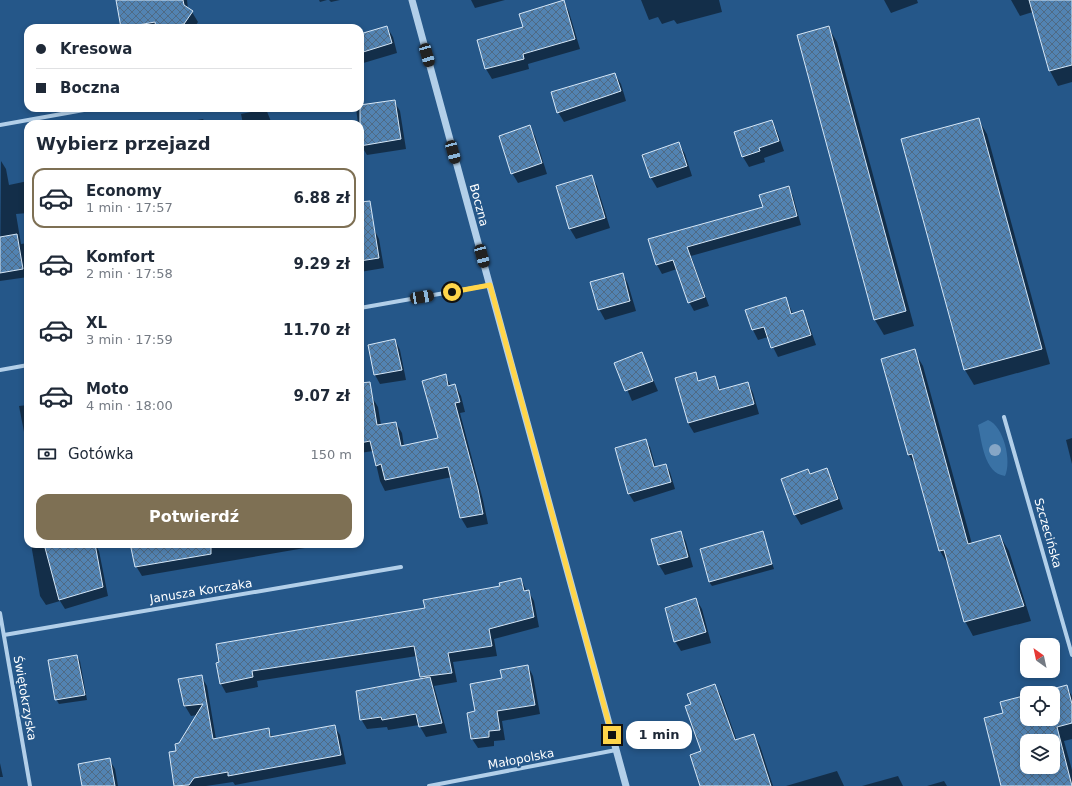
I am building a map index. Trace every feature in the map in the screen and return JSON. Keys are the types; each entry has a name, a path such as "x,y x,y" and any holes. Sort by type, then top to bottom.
{"street":[{"name":"Boczna","path":"412,0 626,786"},
{"path":"28,120 73,112"},
{"path":"0,125 24,121"},
{"path":"364,307 490,285"},
{"path":"0,370 24,366"},
{"name":"Szczecińska","path":"1004,417 1072,655"},
{"name":"Janusza Korczaka","path":"4,635 401,567"},
{"name":"Świętokrzyska","path":"0,614 30,786"},
{"name":"Małopolska","path":"430,786 616,750"}],"shaded area":[{"path":"988,420 998,429 1005,445 1008,462 1005,476 998,474 992,469 985,456 978,425"}],"building":[{"path":"116,0 183,0 184,5 193,11 184,24 155,24 155,22 144,24 120,24"},
{"path":"564,0 575,39 523,54 524,59 485,69 477,40 523,27 519,14"},
{"path":"1029,0 1072,0 1072,65 1049,71"},
{"path":"387,26 392,43 364,52 364,33"},
{"path":"829,26 906,311 874,320 797,35"},
{"path":"615,73 621,91 557,113 551,92"},
{"path":"395,100 401,139 364,145 364,120 360,120 360,112 364,112 364,104"},
{"path":"979,118 1042,349 964,370 901,139"},
{"path":"772,120 779,141 759,148 760,151 742,157 734,132"},
{"path":"530,125 542,163 511,174 499,136"},
{"path":"679,142 687,166 650,178 642,155"},
{"path":"592,175 605,218 569,229 556,186"},
{"path":"789,186 797,216 687,247 705,297 688,303 673,260 656,265 648,239 763,207 759,195"},
{"path":"370,201 379,258 364,260 364,202"},
{"path":"17,234 23,269 0,273 0,237"},
{"path":"623,273 630,301 598,310 590,282"},
{"path":"786,297 791,314 803,310 811,335 771,348 764,327 752,330 745,310"},
{"path":"395,339 402,370 374,375 368,345"},
{"path":"915,349 968,544 1000,535 1024,606 964,622 944,550 939,551 912,454 908,455 881,359"},
{"path":"642,352 653,381 625,391 614,363"},
{"path":"696,372 698,381 715,376 719,390 748,382 754,404 688,423 675,378"},
{"path":"446,374 448,386 455,384 460,402 455,403 478,489 483,514 460,518 448,467 385,480 381,464 376,466 370,441 364,442 364,383 370,382 377,425 396,422 401,446 438,438 422,381"},
{"path":"646,439 654,467 666,464 671,482 628,494 615,448"},
{"path":"827,468 838,499 794,515 781,479 808,469 810,474"},
{"path":"681,531 688,557 658,565 651,539"},
{"path":"763,531 772,564 709,582 700,549"},
{"path":"45,548 96,548 103,587 59,600"},
{"path":"131,548 211,548 211,554 135,567"},
{"path":"521,578 524,591 529,590 534,617 489,629 492,646 448,653 452,673 420,677 414,646 252,671 253,677 220,684 216,663 219,662 216,644 425,608 423,600 500,586 499,583"},
{"path":"696,598 706,632 674,642 665,608"},
{"path":"77,655 85,695 55,700 48,660"},
{"path":"528,665 535,705 497,711 500,730 489,731 489,737 471,739 467,713 475,711 470,684 502,678 500,670"},
{"path":"202,675 213,739 269,728 270,737 335,725 341,755 228,776 228,772 194,778 189,785 174,786 169,752 176,751 175,744 179,743 203,704 184,706 178,679"},
{"path":"430,677 442,723 419,727 416,714 382,720 381,717 360,720 356,691"},
{"path":"715,684 735,740 754,734 771,786 700,786 690,755 701,751 685,706 691,704 687,694"},
{"path":"1067,685 1072,704 1072,723 1057,727 1059,734 1020,734 1020,774 1060,774 1060,739 1072,786 1001,786 984,718 1003,713 1000,702 1020,697 1020,726 1060,726 1060,687"},
{"path":"110,758 115,786 82,786 78,764"}],"route":[{"path":"452,292 490,285 612,735"}]}
